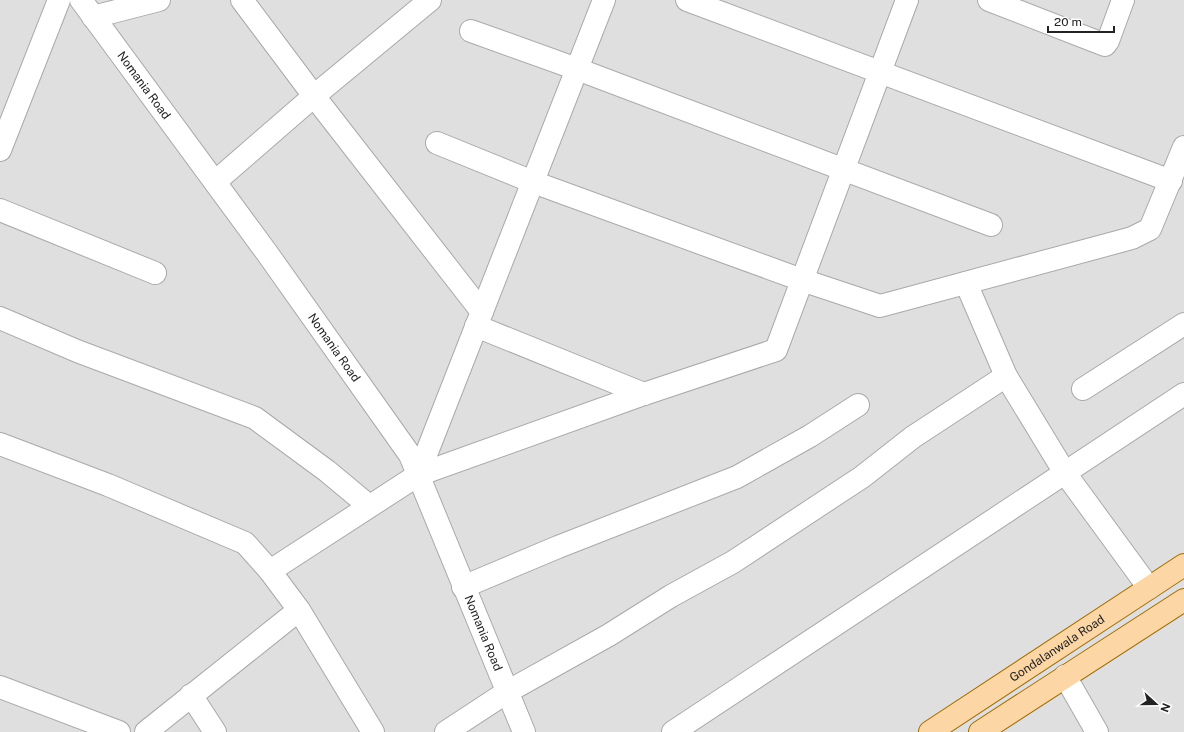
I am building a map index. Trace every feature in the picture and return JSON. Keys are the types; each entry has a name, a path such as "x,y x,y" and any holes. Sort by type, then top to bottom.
{"main road":[{"name":"Gondalanwala Road","path":"930,732 1184,565"},
{"path":"980,732 1184,600"}],"street":[{"path":"0,150 59,0"},
{"path":"87,8 159,0"},
{"path":"242,0 479,319 644,394"},
{"path":"215,182 314,96 430,0"},
{"path":"418,475 604,0"},
{"path":"687,0 1171,181"},
{"path":"270,571 418,475 644,394 776,350 907,0"},
{"path":"988,0 1105,45 1108,41 1122,0"},
{"name":"Nomania Road","path":"87,8 215,182 405,449 418,475 524,732"},
{"path":"471,31 577,69 991,225"},
{"path":"437,143 532,182 802,280 880,306 1132,238 1150,229 1184,147"},
{"path":"0,210 155,273"},
{"path":"966,283 1006,376 1065,473 1149,588"},
{"path":"0,318 77,351 255,418 327,471 369,506"},
{"path":"1084,389 1184,324"},
{"path":"446,732 507,692 609,635 671,596 733,562 862,477 913,437 1006,376"},
{"path":"673,732 1184,394"},
{"path":"463,587 737,477 810,436 858,405"},
{"path":"0,444 108,485 245,543 270,571 299,610 374,732"},
{"path":"146,732 299,610"},
{"path":"1065,676 1097,732"},
{"path":"0,688 119,732"},
{"path":"191,695 215,732"}],"shaded area":[{"path":"0,0 1184,0 1184,732 0,732"}]}
